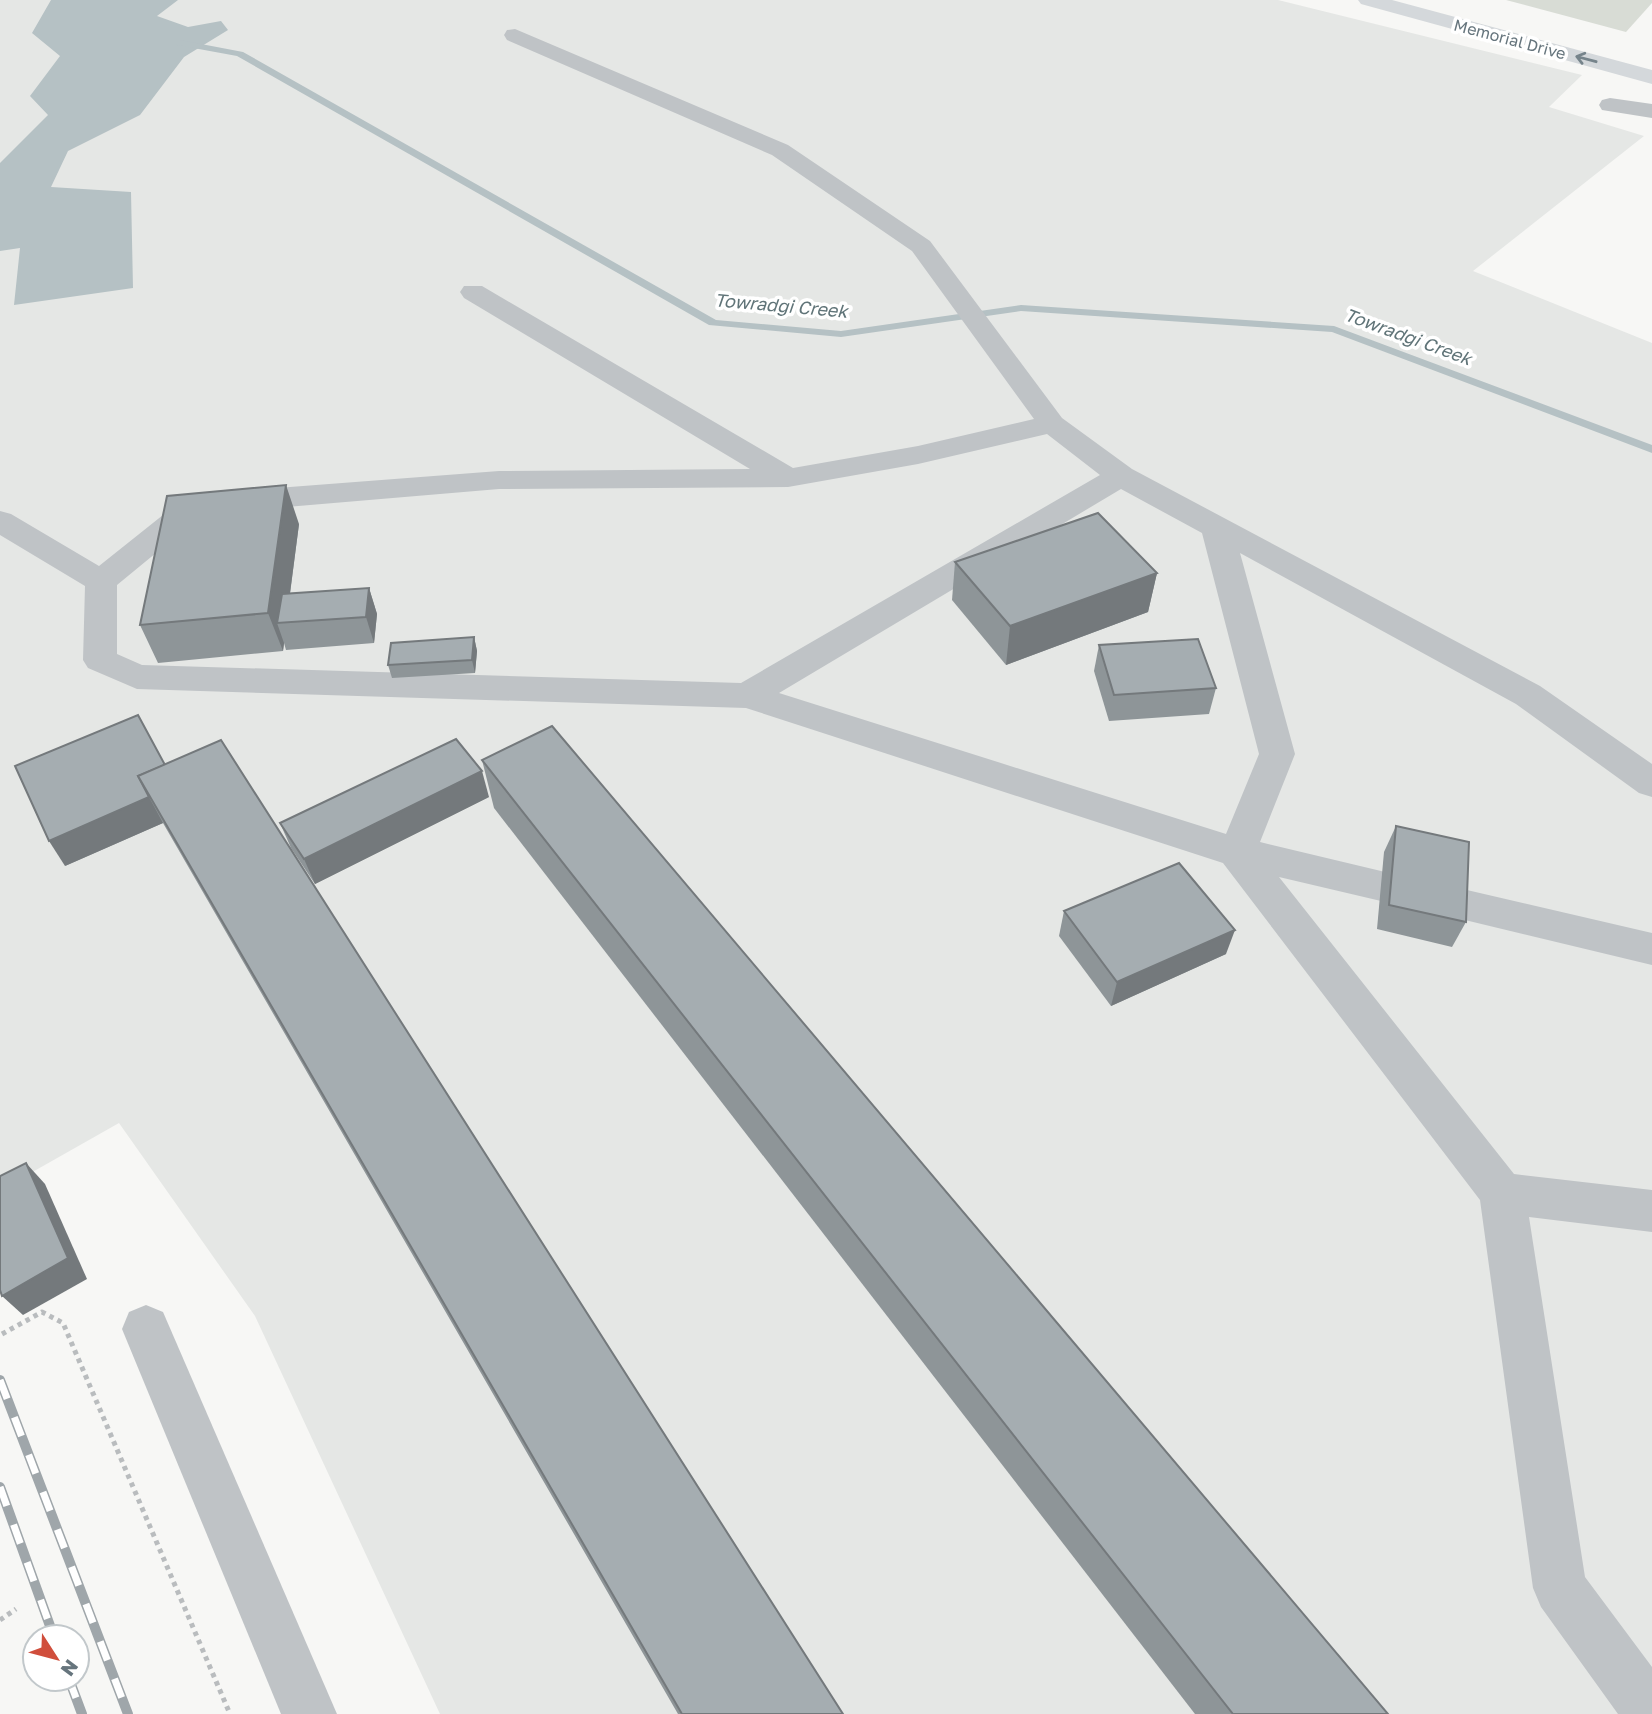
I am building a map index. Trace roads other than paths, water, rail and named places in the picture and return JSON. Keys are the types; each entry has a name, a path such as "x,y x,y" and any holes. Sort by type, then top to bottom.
{"main road":[{"name":"Memorial Drive","path":"1368,0 1652,77"}],"street":[{"path":"515,35 780,150 921,246 1052,424 1121,476 1528,695 1652,783"},
{"path":"1610,105 1652,111"},
{"path":"474,292 788,478"},
{"path":"101,581 179,518 236,501 499,480 788,478 918,455 1052,424"},
{"path":"747,696 1121,476"},
{"path":"0,521 101,581"},
{"path":"1217,528 1277,754 1237,852"},
{"path":"101,581 100,660 137,677 747,696 1237,852 1381,886"},
{"path":"1237,852 1503,1193 1560,1588 1651,1714"},
{"path":"1454,903 1652,949"},
{"path":"1503,1193 1652,1211"},
{"path":"146,1329 309,1714"}],"waterway":[{"name":"Towradgi Creek","path":"180,43 240,54 713,323 841,334 1021,308 1334,329 1652,449"}],"railway":[{"path":"0,1380 128,1714"},
{"path":"0,1487 49,1623"},
{"path":"74,1693 82,1714"}]}
